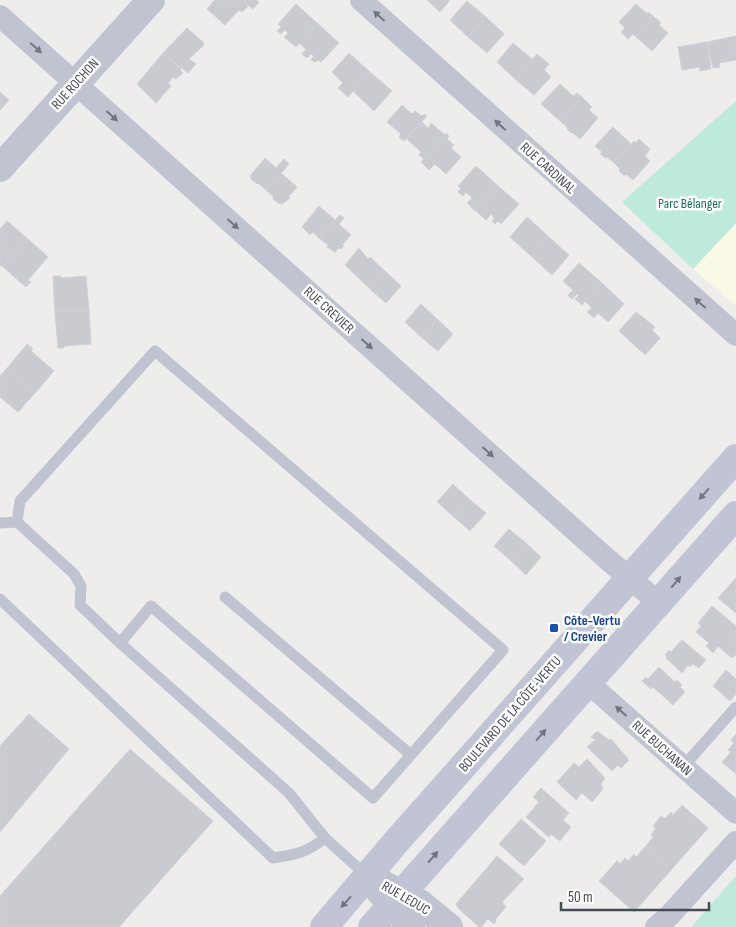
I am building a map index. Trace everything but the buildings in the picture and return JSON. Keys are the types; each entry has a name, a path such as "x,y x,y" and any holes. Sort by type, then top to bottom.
{"main road":[{"name":"BOULEVARD DE LA CÔTE-VERTU","path":"324,927 736,458"},
{"path":"372,927 736,516"}],"street":[{"name":"RUE ROCHON","path":"0,168 151,0"},
{"name":"RUE CARDINAL","path":"360,0 736,335"},
{"name":"RUE CREVIER","path":"0,16 659,603"},
{"name":"RUE BUCHANAN","path":"587,682 736,813"},
{"path":"656,927 669,916 736,842"},
{"name":"RUE LEDUC","path":"368,876 396,899 428,909 449,927"},
{"name":"RUE LEDUC","path":"396,899 411,927"}],"lane":[{"path":"17,522 20,501 155,351 503,650 372,798 152,606 120,643"},
{"path":"0,523 17,522 74,574 81,586 80,605 120,643 289,793 325,838 368,876"},
{"path":"224,597 411,755"},
{"path":"0,599 274,858 301,853 312,848 325,838"},
{"path":"683,767 736,707"}],"shaded area":[{"path":"736,223 736,306 693,269"}],"green space":[{"name":"Parc Bélanger","path":"736,101 736,223 693,269 622,202"},
{"path":"736,876 736,927 691,927"}],"place":[{"name":"Côte-Vertu / Crevier","path":"554,628"}]}
